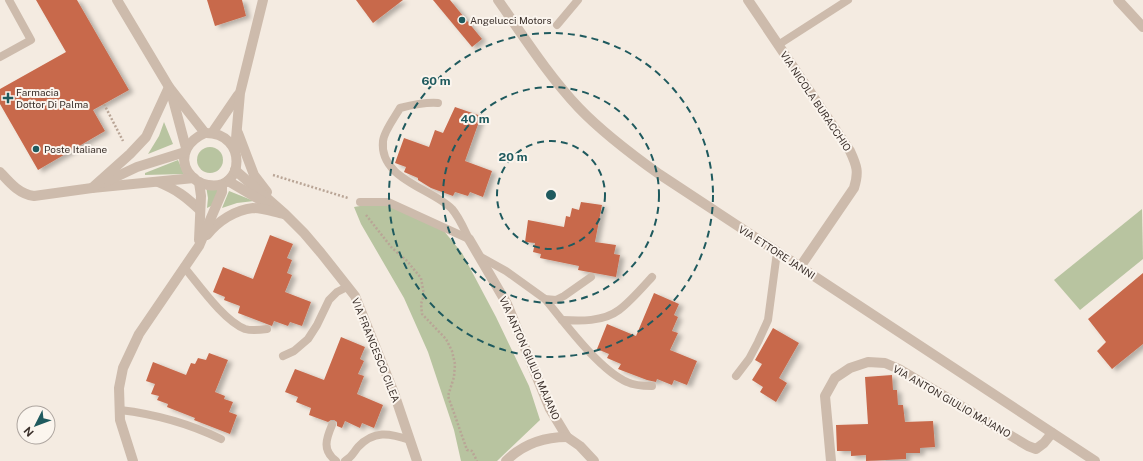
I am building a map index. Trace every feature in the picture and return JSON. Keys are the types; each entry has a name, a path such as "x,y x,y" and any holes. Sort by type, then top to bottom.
{"street":[{"path":"117,0 169,87 208,133"},
{"path":"199,246 225,183 235,170 236,165 234,150 240,93 264,0"},
{"name":"VIA ETTORE JANNI","path":"498,0 532,49 579,108 597,125 658,174 1095,461"},
{"name":"VIA NICOLA BURACCHIO","path":"748,0 850,151 857,165 857,178 854,188 800,267"},
{"path":"1118,0 1143,27"},
{"path":"169,87 186,150 186,168 196,180 201,196 199,246"},
{"path":"92,188 130,154 146,136 169,87"},
{"path":"208,133 240,93"},
{"name":"VIA FRANCESCO CILEA","path":"236,129 254,175 285,214 321,253 355,296 394,393 417,461"},
{"path":"92,188 137,168 186,150 193,139 208,133 219,134 231,143 234,150"},
{"name":"VIA FRANCESCO CILEA","path":"235,170 285,214"},
{"path":"0,172 18,190 28,195 40,196 92,188 156,181 196,180 214,186 225,183"},
{"path":"156,181 175,189 200,210"},
{"name":"VIA FRANCESCO CILEA","path":"225,183 285,214"},
{"path":"133,461 120,420 119,388 123,368 139,334 213,227 222,220 238,212 252,208 285,214"},
{"name":"VIA ANTON GIULIO MAJANO","path":"469,239 507,304 550,409 567,437 580,446 594,461"},
{"name":"VIA ANTON GIULIO MAJANO","path":"831,461 826,396 835,378 850,368 868,362 885,363 898,369 1032,448 1036,449 1041,446 1052,432"},
{"path":"506,461 514,452 540,440 567,437"}],"lane":[{"path":"0,57 31,40 9,0"},
{"path":"557,25 578,0"},
{"path":"778,45 848,0"},
{"path":"438,103 430,102 400,108 390,124 383,140 384,152 390,168 406,180 440,200 452,210 469,239"},
{"path":"360,202 388,202 469,239"},
{"path":"736,376 755,348 768,320 777,252"},
{"path":"479,256 506,271 545,299 578,339 609,371 627,382 641,386 652,386"},
{"path":"184,267 209,298 232,321 245,328 254,330 267,329"},
{"path":"545,299 556,300 591,277"},
{"path":"562,320 577,321 605,317 618,311 652,277"},
{"path":"283,356 294,350 308,339 317,325 329,300 337,292 347,287"},
{"path":"120,410 144,413 203,430 221,438"},
{"path":"332,425 327,438 326,447 331,457 336,461"},
{"path":"345,461 351,458 355,450 365,439 378,434 394,435 410,440"}],"path":[{"path":"104,104 124,144"},
{"path":"251,169 360,202 367,218 380,234 392,248 408,261 421,278 424,295 421,304 422,314 446,339 452,351 455,364 454,377 448,396 467,450 472,451 477,461"}],"green space":[{"path":"164,122 173,144 148,154 159,136"},
{"path":"210,147 219,151 223,160 219,169 210,173 201,169 197,160 201,151"},
{"path":"178,160 184,174 145,175 145,173"},
{"path":"206,186 218,190 213,205 207,208 208,198"},
{"path":"229,191 254,201 237,203 222,208"},
{"path":"372,204 388,205 444,231 462,253 496,317 529,386 540,420 497,461 461,461 454,430 428,352 404,298 361,224 354,207"},
{"path":"1142,209 1143,259 1080,310 1054,280"}],"building":[{"path":"36,0 77,0 129,90 93,110 105,131 38,170 0,104 0,89 66,52"},
{"path":"207,0 242,0 246,16 215,26"},
{"path":"356,0 403,0 373,23"},
{"path":"433,0 450,0 482,39 472,47"},
{"path":"455,107 481,116 465,161 492,171 483,197 470,192 468,196 455,192 453,196 431,188 418,180 418,178 404,172 406,167 395,163 404,138 429,147 435,130 443,133"},
{"path":"581,202 602,205 595,242 616,245 614,254 620,255 616,277 578,270 579,266 540,258 541,254 533,252 535,243 525,242 528,220 564,227 566,216 570,217 572,208 579,210"},
{"path":"270,235 293,244 287,258 292,260 287,273 292,275 285,292 311,302 302,326 290,322 288,326 274,321 272,326 238,313 240,306 224,300 225,297 213,292 223,267 253,279"},
{"path":"1143,273 1143,344 1112,369 1097,351 1106,342 1088,319"},
{"path":"654,293 679,304 674,315 678,317 672,331 678,333 670,350 697,361 687,385 674,380 672,385 657,379 656,382 647,380 618,369 621,364 607,358 609,354 597,349 607,324 636,336"},
{"path":"773,328 799,343 779,378 787,383 776,402 760,392 763,387 752,380 762,364 755,360"},
{"path":"341,337 365,347 360,359 364,361 358,374 364,376 357,394 383,405 374,428 362,423 360,428 345,421 342,428 337,426 337,422 334,420 328,422 309,415 311,408 296,402 298,397 285,392 295,369 324,380"},
{"path":"209,353 228,360 215,392 225,396 224,399 233,402 229,412 237,415 230,434 194,420 195,418 167,407 168,404 157,400 159,396 151,394 155,384 146,381 153,362 186,375 191,363 195,364 198,358 206,360"},
{"path":"892,375 893,390 897,390 898,405 903,405 905,422 933,421 935,447 920,448 920,453 906,453 906,459 866,461 866,455 851,456 851,451 837,451 836,425 868,424 865,377"}],"place":[{"name":"Angelucci Motors","path":"462,20"},
{"name":"Farmacia Dottor Di Palma","path":"8,98"},
{"name":"Poste Italiane","path":"36,149"}]}
